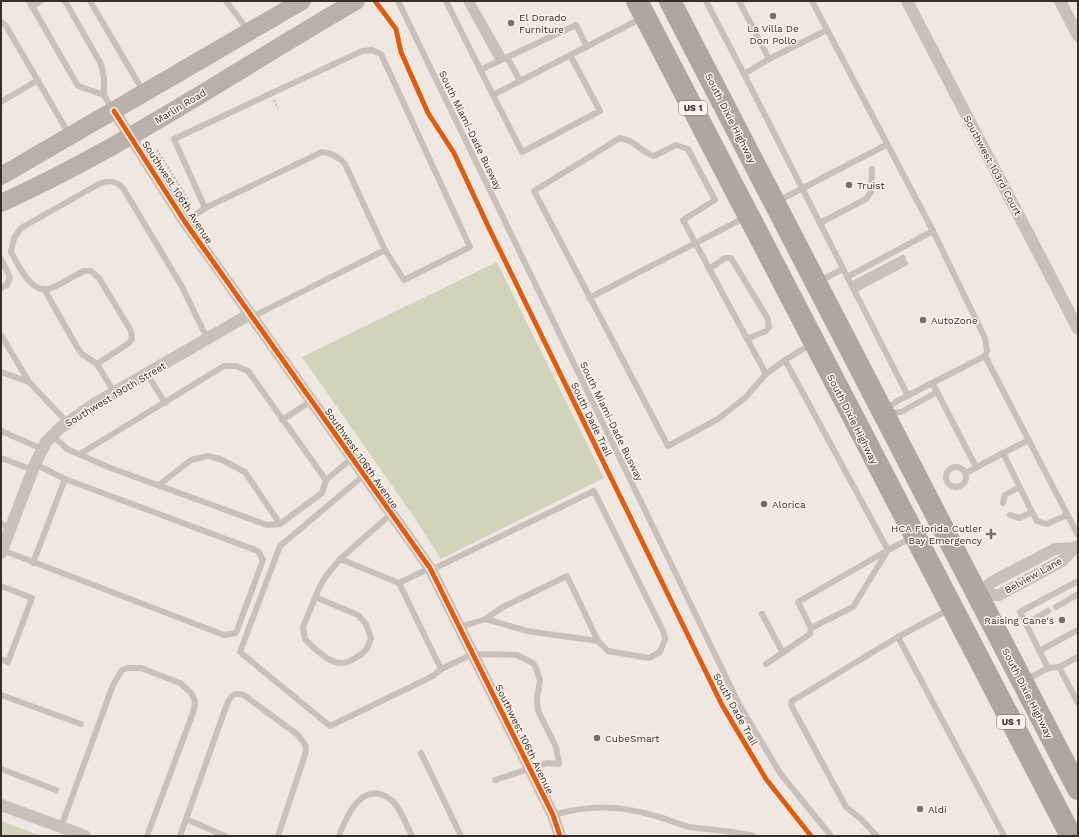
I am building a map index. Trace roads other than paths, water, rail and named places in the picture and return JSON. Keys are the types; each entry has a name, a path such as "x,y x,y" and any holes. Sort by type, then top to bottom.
{"highway":[{"name":"South Dixie Highway","path":"670,1 1078,789"},
{"name":"South Dixie Highway","path":"641,9 1070,836"},
{"path":"749,216 775,203"},
{"path":"856,425 884,413"},
{"path":"952,608 978,595"}],"street":[{"name":"Marlin Road","path":"1,203 26,192 130,136 263,55 356,1"},
{"name":"Southwest 103rd Court","path":"906,1 1078,329"},
{"path":"1060,1 1078,36"},
{"path":"1,176 297,4 308,29"},
{"path":"249,32 263,55"},
{"name":"Southwest 106th Avenue","path":"114,111 185,222 430,569 553,816 560,836"},
{"name":"Southwest 190th Street","path":"2,552 6,526 42,449 52,435 67,422 114,392 207,338 251,315"},
{"name":"Belview Lane","path":"978,595 999,595 1062,561 1076,547"},
{"path":"1,804 85,836"}],"lane":[{"path":"41,1 30,4 78,86 104,95"},
{"path":"90,1 144,93"},
{"path":"226,1 249,32"},
{"name":"South Miami-Dade Busway","path":"398,1 740,706 780,772 832,836"},
{"path":"446,1 522,152 600,111 570,55"},
{"path":"466,1 503,59 520,81"},
{"path":"471,1 503,59"},
{"path":"706,1 908,396"},
{"path":"739,1 769,59"},
{"path":"812,1 886,145 933,232 985,338 987,351 985,356 933,384 896,401 884,413"},
{"path":"68,2 101,64 104,78 104,95 114,111"},
{"path":"493,95 587,46 641,9"},
{"path":"1,22 6,26 70,136"},
{"path":"480,70 576,25 587,46"},
{"path":"744,74 769,59 827,30"},
{"path":"185,222 205,208 325,152 339,159 345,164 385,250 404,280 470,247 381,54 372,50 362,51 174,139 205,208"},
{"path":"1,102 38,80"},
{"path":"766,374 694,243 683,220 714,200 688,149 676,145 654,156 644,153 632,141 620,138 534,191 668,446 718,419 746,397 766,374 814,342"},
{"path":"775,203 886,145"},
{"path":"868,154 871,161"},
{"path":"820,223 866,199 871,192 872,169"},
{"path":"114,392 97,364 82,354 77,347 44,289 28,280 11,252 14,238 21,228 97,185 108,181 113,182 123,188 127,194 181,285 207,338"},
{"path":"589,298 749,216"},
{"path":"847,277 933,232"},
{"path":"251,315 385,250"},
{"path":"709,269 725,258 731,258 768,319 770,326 766,331 747,339"},
{"path":"1,259 10,277 7,285 1,288"},
{"path":"852,287 904,261"},
{"path":"816,282 843,269"},
{"path":"44,289 52,288 84,271 91,271 99,278 131,330 132,335 128,343 97,364"},
{"path":"1,335 29,382 67,422"},
{"path":"985,356 1078,536"},
{"path":"785,360 888,550"},
{"path":"80,454 224,366 236,366 248,371 326,480"},
{"path":"1,372 29,382"},
{"path":"147,374 165,403"},
{"path":"933,384 976,467"},
{"path":"884,413 901,412 937,392"},
{"path":"282,420 311,401"},
{"path":"1,432 42,449"},
{"path":"52,435 67,449 266,525 280,524 322,493 326,480 351,459"},
{"path":"966,472 1029,440"},
{"path":"1003,454 1037,521 1046,524 1067,515"},
{"path":"159,485 191,460 208,456 220,459 246,472 280,524"},
{"path":"1,458 34,467 258,552 263,560 236,633 224,635 33,562 2,552"},
{"path":"364,476 280,546 240,652 330,726 433,676 441,669 473,654 517,656 528,660 536,668 540,680 537,699 538,711 556,747 559,764 547,763 528,768 496,780"},
{"path":"33,562 64,479"},
{"path":"1003,503 1005,495 1019,487"},
{"path":"399,583 594,491 664,633 665,639 660,652 649,658 608,651 598,641 567,576 501,608 486,619 460,627"},
{"path":"1010,515 1019,518 1032,512"},
{"path":"315,597 352,612 363,620 371,638 366,649 361,655 347,662 337,663 306,639 303,627 315,597 326,576 340,559 391,514"},
{"path":"766,664 810,634 811,628 798,602 914,536"},
{"path":"811,628 853,607 888,550"},
{"path":"340,559 399,583 441,669"},
{"path":"1048,668 1020,612 1078,581"},
{"path":"1,586 32,598 8,662 1,659"},
{"path":"1056,606 1078,594"},
{"path":"877,836 861,819 846,807 791,702 898,637 952,608"},
{"path":"1026,624 1048,611"},
{"path":"762,614 783,653"},
{"path":"486,619 527,631 598,641"},
{"path":"1039,651 1078,630"},
{"path":"898,637 1004,836"},
{"path":"1022,682 1048,668 1059,667 1078,657"},
{"path":"61,827 113,685 122,670 134,667 180,683 192,694 195,701 194,710 147,836"},
{"path":"1059,667 1078,702"},
{"path":"180,836 227,704 232,695 240,694 298,735 306,746 305,755 278,836"},
{"path":"1,695 81,724"},
{"path":"421,753 461,836"},
{"path":"1,769 56,790"},
{"path":"339,836 346,819 356,803 363,797 372,793 390,799 397,807 412,836"},
{"path":"553,816 576,808 604,807 640,812 690,827 753,836"},
{"path":"186,819 225,836"}],"place":[{"name":"La Villa De Don Pollo","path":"773,16"},
{"name":"El Dorado Furniture","path":"511,23"},
{"name":"Truist","path":"849,185"},
{"name":"AutoZone","path":"923,320"},
{"name":"Alorica","path":"764,504"},
{"name":"HCA Florida Cutler Bay Emergency","path":"991,534"},
{"name":"Raising Cane's","path":"1062,620"},
{"name":"CubeSmart","path":"597,738"},
{"name":"Aldi","path":"920,809"}]}
